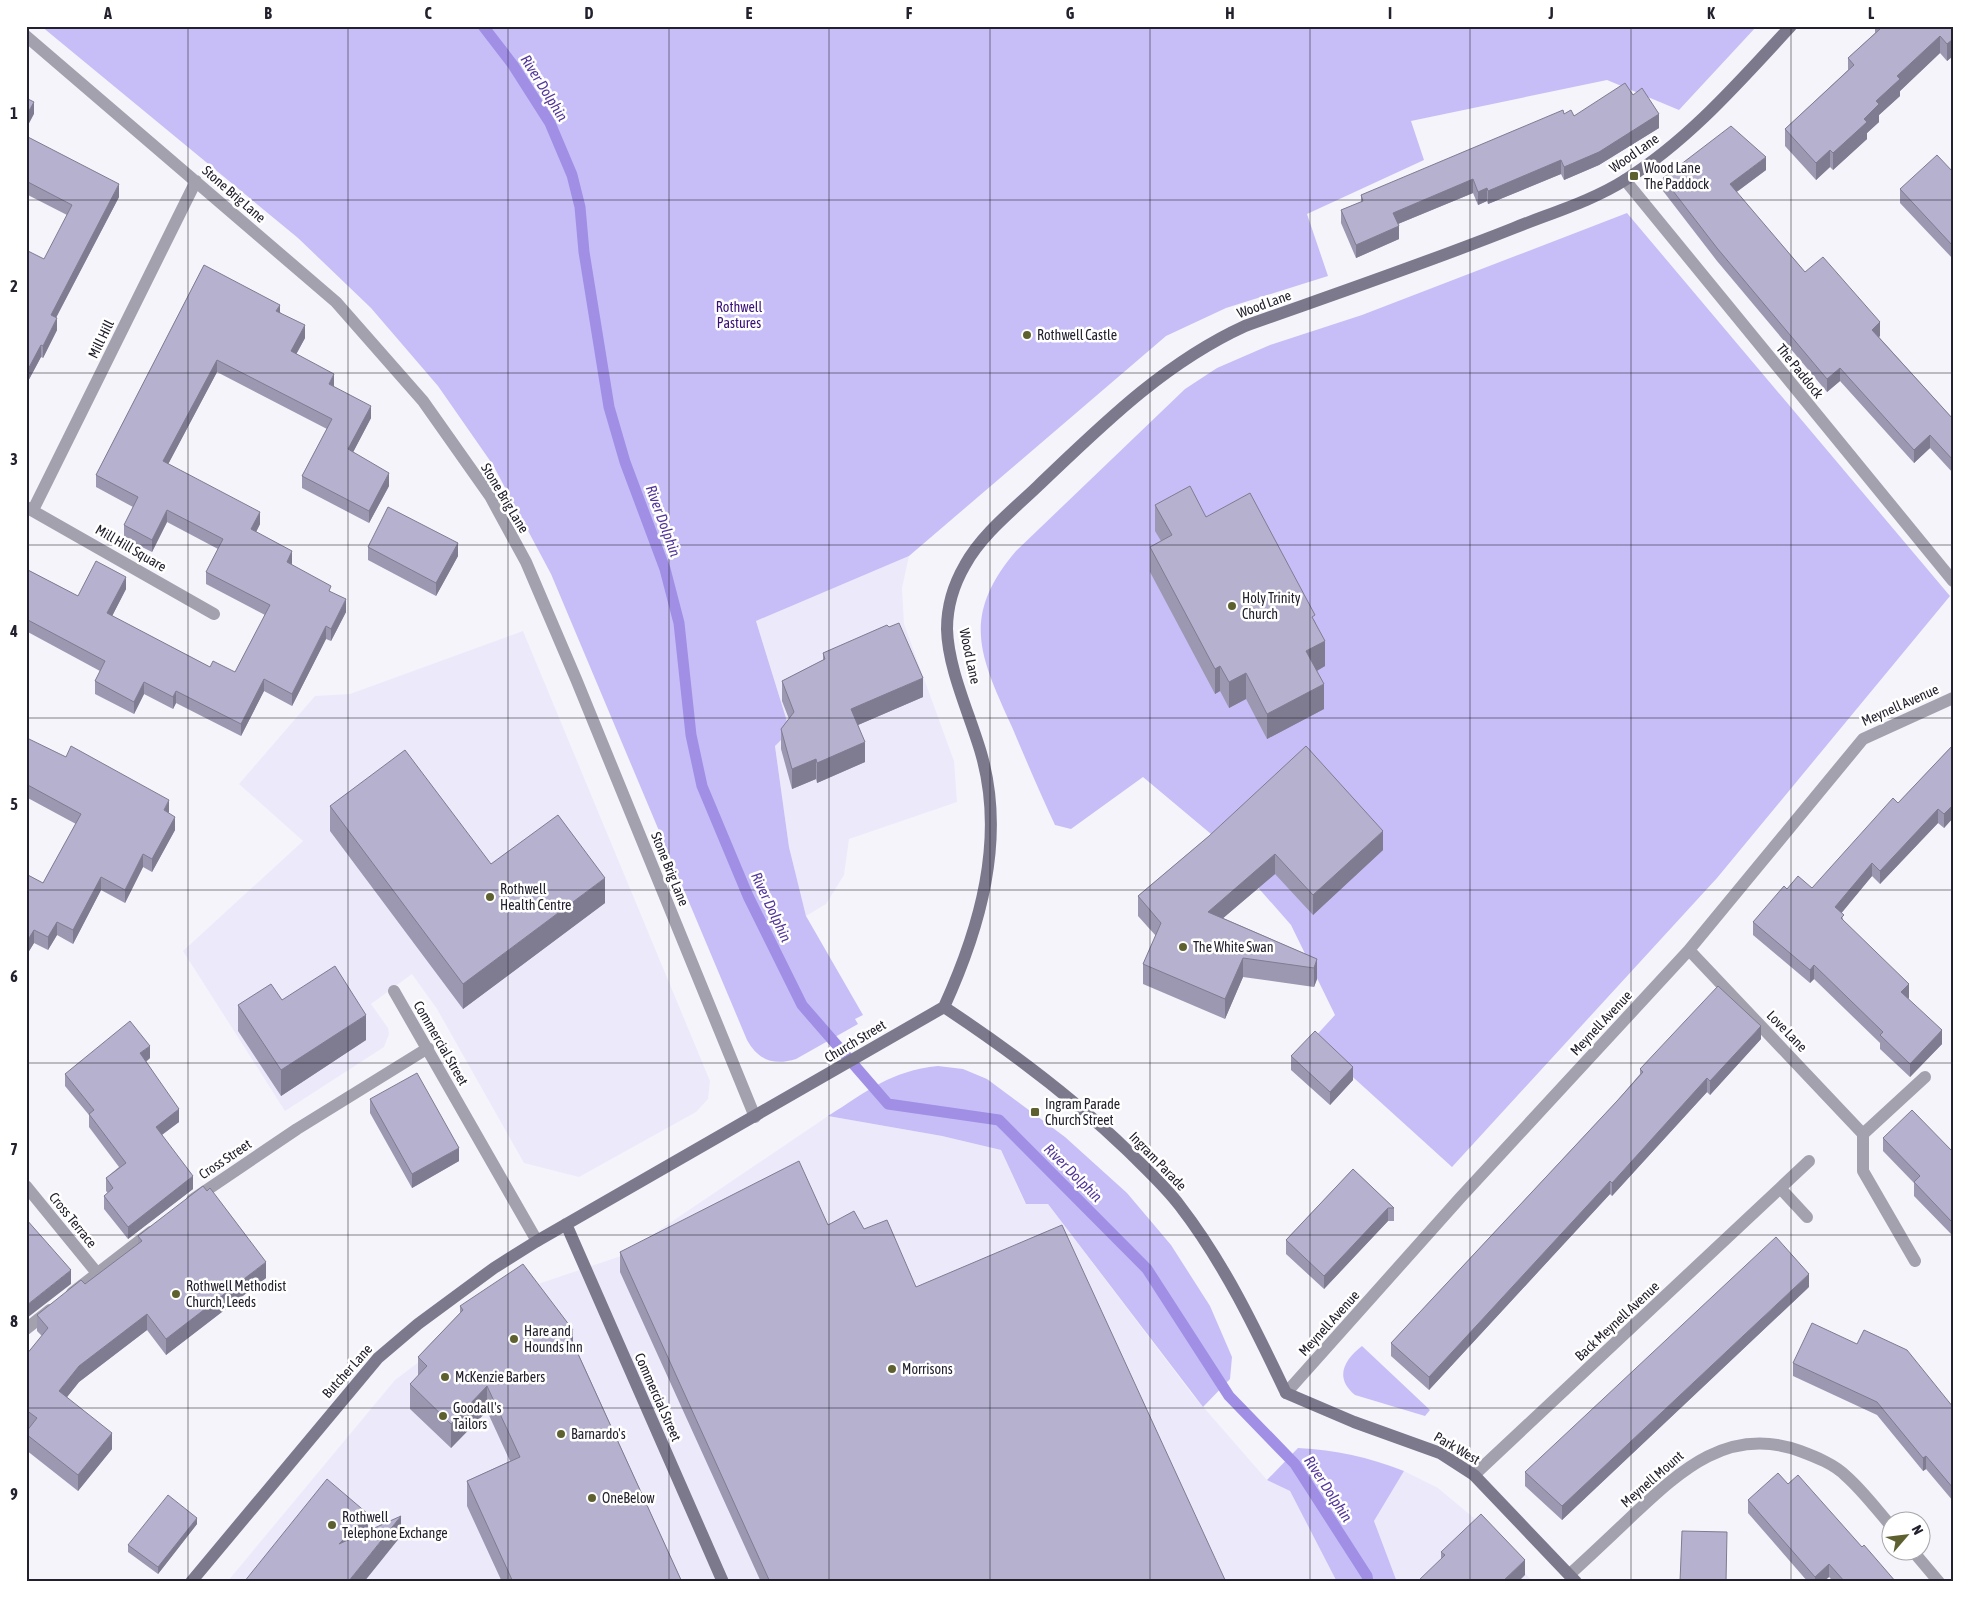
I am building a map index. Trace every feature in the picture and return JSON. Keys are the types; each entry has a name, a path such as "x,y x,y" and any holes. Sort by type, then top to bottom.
{"street":[{"name":"Wood Lane","path":"944,1007 963,965 984,891 990,855 992,814 985,768 955,674 947,629 951,596 965,564 993,528 1082,444 1144,389 1187,356 1245,326 1483,240 1579,202 1625,180 1674,143 1712,110 1791,26"},
{"name":"Stone Brig Lane","path":"26,36 336,302 423,401 490,496 526,562 576,678 755,1117"},
{"name":"The Paddock","path":"1625,180 1953,581"},
{"name":"Mill Hill","path":"29,508 196,181"},
{"name":"Mill Hill Square","path":"29,508 214,614"},
{"name":"Meynell Avenue","path":"1286,1393 1460,1198 1689,950 1863,738 1953,698"},
{"name":"Love Lane","path":"1689,950 1863,1134"},
{"name":"Commercial Street","path":"394,991 537,1241"},
{"name":"Church Street","path":"566,1224 944,1007"},
{"name":"Ingram Parade","path":"944,1007 999,1044 1060,1092 1110,1134 1180,1204 1209,1245 1286,1393"},
{"name":"Cross Street","path":"184,1206 214,1183 297,1129 428,1048"},
{"path":"1915,1261 1863,1171 1863,1134 1925,1077"},
{"name":"Back Meynell Avenue","path":"1474,1475 1810,1162"},
{"name":"Cross Terrace","path":"26,1186 97,1273"},
{"path":"1781,1189 1807,1218"},
{"path":"26,1328 162,1223"},
{"name":"Commercial Street","path":"566,1224 723,1582"},
{"name":"Butcher Lane","path":"191,1582 378,1358 418,1324 494,1268 566,1224"},
{"name":"Park West","path":"1286,1393 1354,1422 1440,1452 1474,1475 1573,1578"},
{"name":"Meynell Mount","path":"1573,1578 1675,1476 1700,1458 1729,1448 1760,1444 1790,1447 1819,1458 1846,1475 1882,1516"},
{"path":"1920,1560 1939,1582"}],"shaded area":[{"path":"909,556 902,588 904,624 954,761 957,802 849,839 844,875 826,904 806,916 789,847 775,745 790,731 756,621"},
{"path":"523,631 710,1081 708,1099 696,1112 579,1177 524,1163 437,1009 412,974 371,1004 388,1028 389,1034 384,1047 285,1111 183,951 303,841 239,784 315,696 350,694"},
{"path":"828,1116 942,1136 1001,1150 1025,1203 1048,1204 1192,1394 1267,1480 1290,1491 1337,1582 227,1582 395,1380 460,1331 523,1289 621,1256"},
{"path":"1404,1471 1438,1488 1474,1518 1533,1582 1397,1582 1374,1521"}],"green space":[{"name":"Rothwell Pastures","path":"41,26 1756,27 1679,110 1607,80 1411,121 1424,160 1307,214 1328,276 1226,308 1166,336 909,556 756,621 790,731 775,746 789,847 806,916 863,1015 855,1019 858,1024 796,1059 781,1062 767,1060 762,1057 751,1047 747,1040 551,574 493,465 438,386 371,308 298,238"},
{"path":"1627,213 1950,596 1717,878 1452,1167 1312,1040 1335,1015 1291,925 1211,834 1143,777 1071,829 1055,825 991,679 984,658 981,637 982,617 987,596 998,575 1016,551 1185,389 1217,368 1270,345 1362,315"},
{"path":"938,1066 963,1069 987,1079 1065,1137 1127,1193 1171,1245 1210,1306 1232,1357 1230,1379 1203,1407 1048,1204 1026,1204 1001,1150 942,1136 828,1116 893,1077 906,1072"},
{"path":"1362,1346 1430,1410 1425,1416 1355,1395 1349,1389 1343,1376 1344,1369 1350,1357"},
{"path":"1298,1448 1326,1450 1352,1455 1404,1471 1374,1521 1397,1582 1337,1582 1290,1491 1267,1480"}],"building":[{"path":"1877,26 1953,26 1953,39 1947,44 1940,36 1897,76 1900,79 1876,101 1879,104 1864,119 1867,122 1833,153 1830,150 1816,163 1785,129 1854,65 1848,58 1880,29"},
{"path":"1625,83 1633,95 1642,88 1659,114 1599,152 1564,167 1561,160 1488,191 1487,188 1478,192 1473,179 1393,213 1399,226 1356,245 1341,210 1363,201 1361,195 1563,110 1564,114 1571,110 1574,116"},
{"path":"26,98 34,102 26,116"},
{"path":"1731,126 1766,157 1730,184 1805,272 1823,257 1880,322 1872,330 1953,419 1953,460 1930,435 1914,450 1840,368 1827,379 1717,248 1663,178"},
{"path":"26,136 119,184 51,315 57,318 43,346 41,345 26,373 26,250 44,259 72,205 26,181"},
{"path":"1937,155 1953,172 1953,246 1900,189"},
{"path":"204,265 280,305 276,311 305,325 291,351 334,374 329,384 371,406 348,449 389,473 369,511 302,476 332,419 217,360 163,461 260,512 251,529 292,551 287,562 331,586 329,591 346,599 331,629 326,626 292,694 264,679 241,724 176,691 173,697 144,682 134,702 95,681 105,661 26,619 26,569 78,596 96,561 126,577 107,613 210,667 213,661 235,672 270,605 206,572 223,539 167,510 152,540 124,525 138,497 96,475"},
{"name":"Holy Trinity Church","path":"1190,486 1206,517 1250,493 1315,615 1312,617 1325,641 1306,651 1324,684 1267,714 1246,673 1229,682 1220,666 1215,669 1150,547 1172,535 1155,505"},
{"path":"388,507 458,543 436,583 368,547"},
{"path":"899,623 923,678 851,709 865,742 817,763 816,759 792,769 781,729 794,712 782,681 825,659 823,653 887,625 889,627"},
{"path":"29,739 66,757 71,746 169,800 164,810 175,817 152,859 143,854 125,890 101,877 73,930 57,922 48,937 34,930 26,943 26,874 43,883 81,814 26,784 26,741"},
{"path":"1953,745 1953,805 1944,814 1938,809 1880,871 1872,863 1835,907 1844,915 1841,918 1909,984 1901,992 1942,1030 1910,1064 1880,1035 1883,1032 1814,965 1810,970 1753,922 1784,886 1787,889 1798,876 1812,888 1893,798 1898,803"},
{"path":"1306,746 1383,831 1313,895 1275,854 1208,912 1317,959 1314,968 1243,958 1225,999 1143,964 1161,923 1138,896 1209,836"},
{"name":"Rothwell Health Centre","path":"405,750 491,864 558,815 605,878 463,984 330,806"},
{"path":"335,966 366,1015 281,1070 238,1005 271,984 282,1000"},
{"path":"1718,986 1761,1026 1710,1081 1707,1078 1612,1183 1610,1181 1429,1377 1391,1343 1617,1101 1643,1072 1640,1069"},
{"path":"130,1021 150,1046 140,1053 179,1109 156,1127 193,1176 128,1227 104,1196 113,1188 106,1178 126,1163 89,1114 94,1110 65,1074"},
{"path":"1315,1031 1353,1067 1330,1092 1291,1056"},
{"path":"417,1073 459,1148 412,1174 370,1099"},
{"path":"1912,1110 1953,1152 1953,1219 1951,1221 1914,1182 1920,1176 1883,1138"},
{"name":"Morrisons","path":"799,1161 828,1225 854,1211 864,1229 887,1220 916,1287 1062,1225 1226,1582 770,1582 620,1252"},
{"path":"1353,1169 1394,1208 1388,1208 1324,1276 1286,1240"},
{"path":"203,1186 207,1191 210,1188 266,1262 166,1339 147,1314 79,1366 59,1391 112,1433 78,1475 26,1434 37,1418 26,1410 26,1355 48,1328 37,1315 81,1280 85,1284 142,1241 138,1236"},
{"path":"26,1219 71,1270 27,1305 26,1304"},
{"path":"1776,1237 1809,1274 1562,1506 1525,1472"},
{"path":"523,1264 573,1330 568,1332 682,1582 513,1582 467,1481 520,1457 487,1386 451,1424 410,1384 427,1366 418,1357 463,1310 460,1306"},
{"path":"1812,1323 1857,1344 1864,1330 1907,1350 1953,1407 1953,1488 1926,1456 1923,1458 1877,1402 1793,1363"},
{"path":"1778,1473 1788,1484 1798,1475 1896,1582 1845,1582 1829,1564 1815,1577 1748,1500"},
{"name":"Rothwell Telephone Exchange","path":"327,1479 368,1514 339,1544 401,1516 348,1582 244,1582"},
{"path":"168,1495 197,1518 158,1567 128,1545"},
{"path":"1481,1514 1525,1560 1504,1580 1506,1582 1417,1582 1445,1555 1441,1552"},
{"path":"1682,1531 1727,1532 1726,1582 1680,1582"}],"waterway":[{"name":"River Dolphin","path":"483,26 513,65 550,123 572,175 580,207 584,252 609,407 625,462 665,569 679,623 691,735 702,786 748,896 802,1005 888,1104 999,1120 1147,1269 1229,1396 1295,1464 1367,1576 1368,1582"}],"place":[{"name":"Wood Lane The Paddock","path":"1634,176"},
{"name":"Rothwell Castle","path":"1027,335"},
{"name":"Holy Trinity Church","path":"1232,606"},
{"name":"Rothwell Health Centre","path":"490,897"},
{"name":"The White Swan","path":"1183,947"},
{"name":"Ingram Parade Church Street","path":"1035,1112"},
{"name":"Rothwell Methodist Church, Leeds","path":"176,1294"},
{"name":"Hare and Hounds Inn","path":"514,1339"},
{"name":"Morrisons","path":"892,1369"},
{"name":"McKenzie Barbers","path":"445,1377"},
{"name":"Goodall's Tailors","path":"443,1416"},
{"name":"Barnardo's","path":"561,1434"},
{"name":"OneBelow","path":"592,1498"},
{"name":"Rothwell Telephone Exchange","path":"332,1525"}]}
